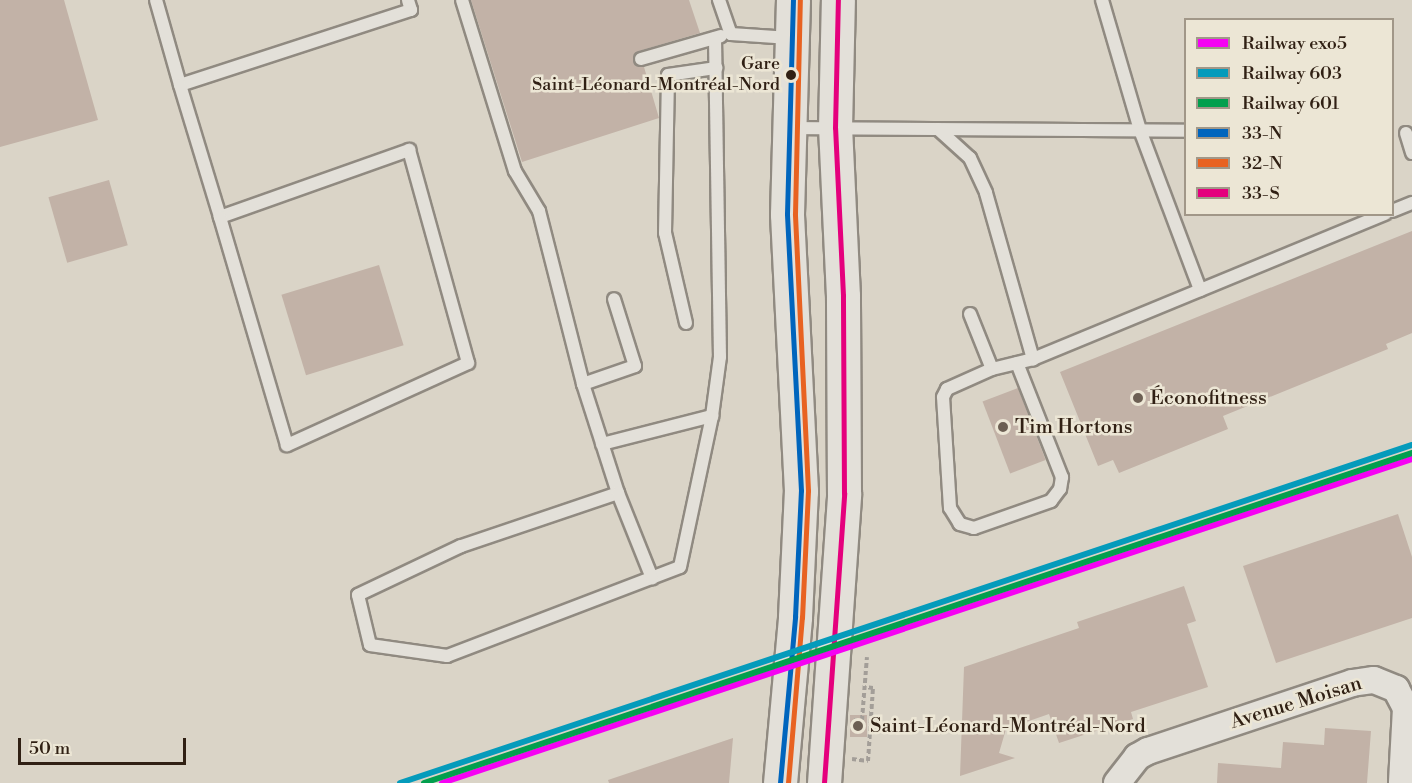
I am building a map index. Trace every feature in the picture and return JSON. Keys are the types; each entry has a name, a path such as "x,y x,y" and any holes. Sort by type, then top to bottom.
{"main road":[{"path":"780,783 795,617 801,491 787,128 793,0"},
{"path":"824,783 844,494 843,296 835,128 838,0"}],"street":[{"name":"Avenue Moisan","path":"1117,783 1137,757 1149,751 1352,683 1374,680 1396,689 1406,708 1402,783"}],"lane":[{"path":"156,0 287,445 468,363 409,150 220,217"},
{"path":"180,85 411,10 408,0"},
{"path":"462,0 515,171 539,211 583,384 618,493 652,578"},
{"path":"719,0 731,34"},
{"path":"1102,0 1140,130 1200,290"},
{"path":"640,59 731,34 791,38"},
{"path":"618,493 461,546 358,595 370,645 447,656 680,567 712,416 720,357 715,38"},
{"path":"686,323 665,233 668,75 716,68"},
{"path":"787,128 1184,131"},
{"path":"938,129 970,158 986,193 1034,359"},
{"path":"1394,132 1409,133 1412,153"},
{"path":"1394,210 1412,203"},
{"path":"1017,363 1062,477 1051,501 974,528 960,524 950,508 943,397 947,389 992,369 1017,363 1034,359 1379,216"},
{"path":"583,384 635,366 614,300"},
{"path":"970,314 992,369"},
{"path":"602,444 712,416"}],"path":[{"path":"862,720 867,657"},
{"path":"859,760 868,761 873,688 865,687"}],"building":[{"path":"0,0 64,0 98,120 0,147"},
{"path":"471,0 689,0 700,33 639,51 633,56 636,65 644,67 659,118 522,162"},
{"path":"109,180 128,245 67,263 48,197"},
{"path":"1412,231 1412,333 1386,344 1388,349 1223,416 1228,429 1119,473 1113,460 1098,466 1060,372"},
{"path":"379,265 404,345 306,375 281,295"},
{"path":"1018,388 1046,460 1010,474 983,402"},
{"path":"1398,514 1412,557 1412,618 1276,663 1243,566"},
{"path":"1184,586 1196,621 1187,624 1208,687 1131,712 1133,719 1059,743 1049,714 1006,729 999,753 1015,758 960,776 964,667 1079,628 1077,622"},
{"name":"Saint-Léonard-Montréal-Nord","path":"850,715 867,715 867,737 850,737"},
{"path":"1325,728 1371,731 1367,783 1217,783 1218,763 1281,768 1283,742 1324,745"},
{"path":"733,738 729,783 609,783 608,780"}],"rail line":[{"name":"603","path":"400,783 1412,445"},
{"name":"601","path":"424,783 1412,453"},
{"name":"exo5","path":"442,783 1412,459"}],"transit line":[{"name":"33-N","path":"780,783 795,617 801,491 787,214 793,0"},
{"name":"32-N","path":"788,783 802,618 808,491 795,214 800,0"},
{"name":"33-S","path":"824,783 844,494 843,296 835,128 838,0"}],"place":[{"name":"Gare Saint-Léonard-Montréal-Nord","path":"791,75"},
{"name":"Éconofitness","path":"1138,398"},
{"name":"Tim Hortons","path":"1003,427"},
{"name":"Saint-Léonard-Montréal-Nord","path":"858,726"}]}
